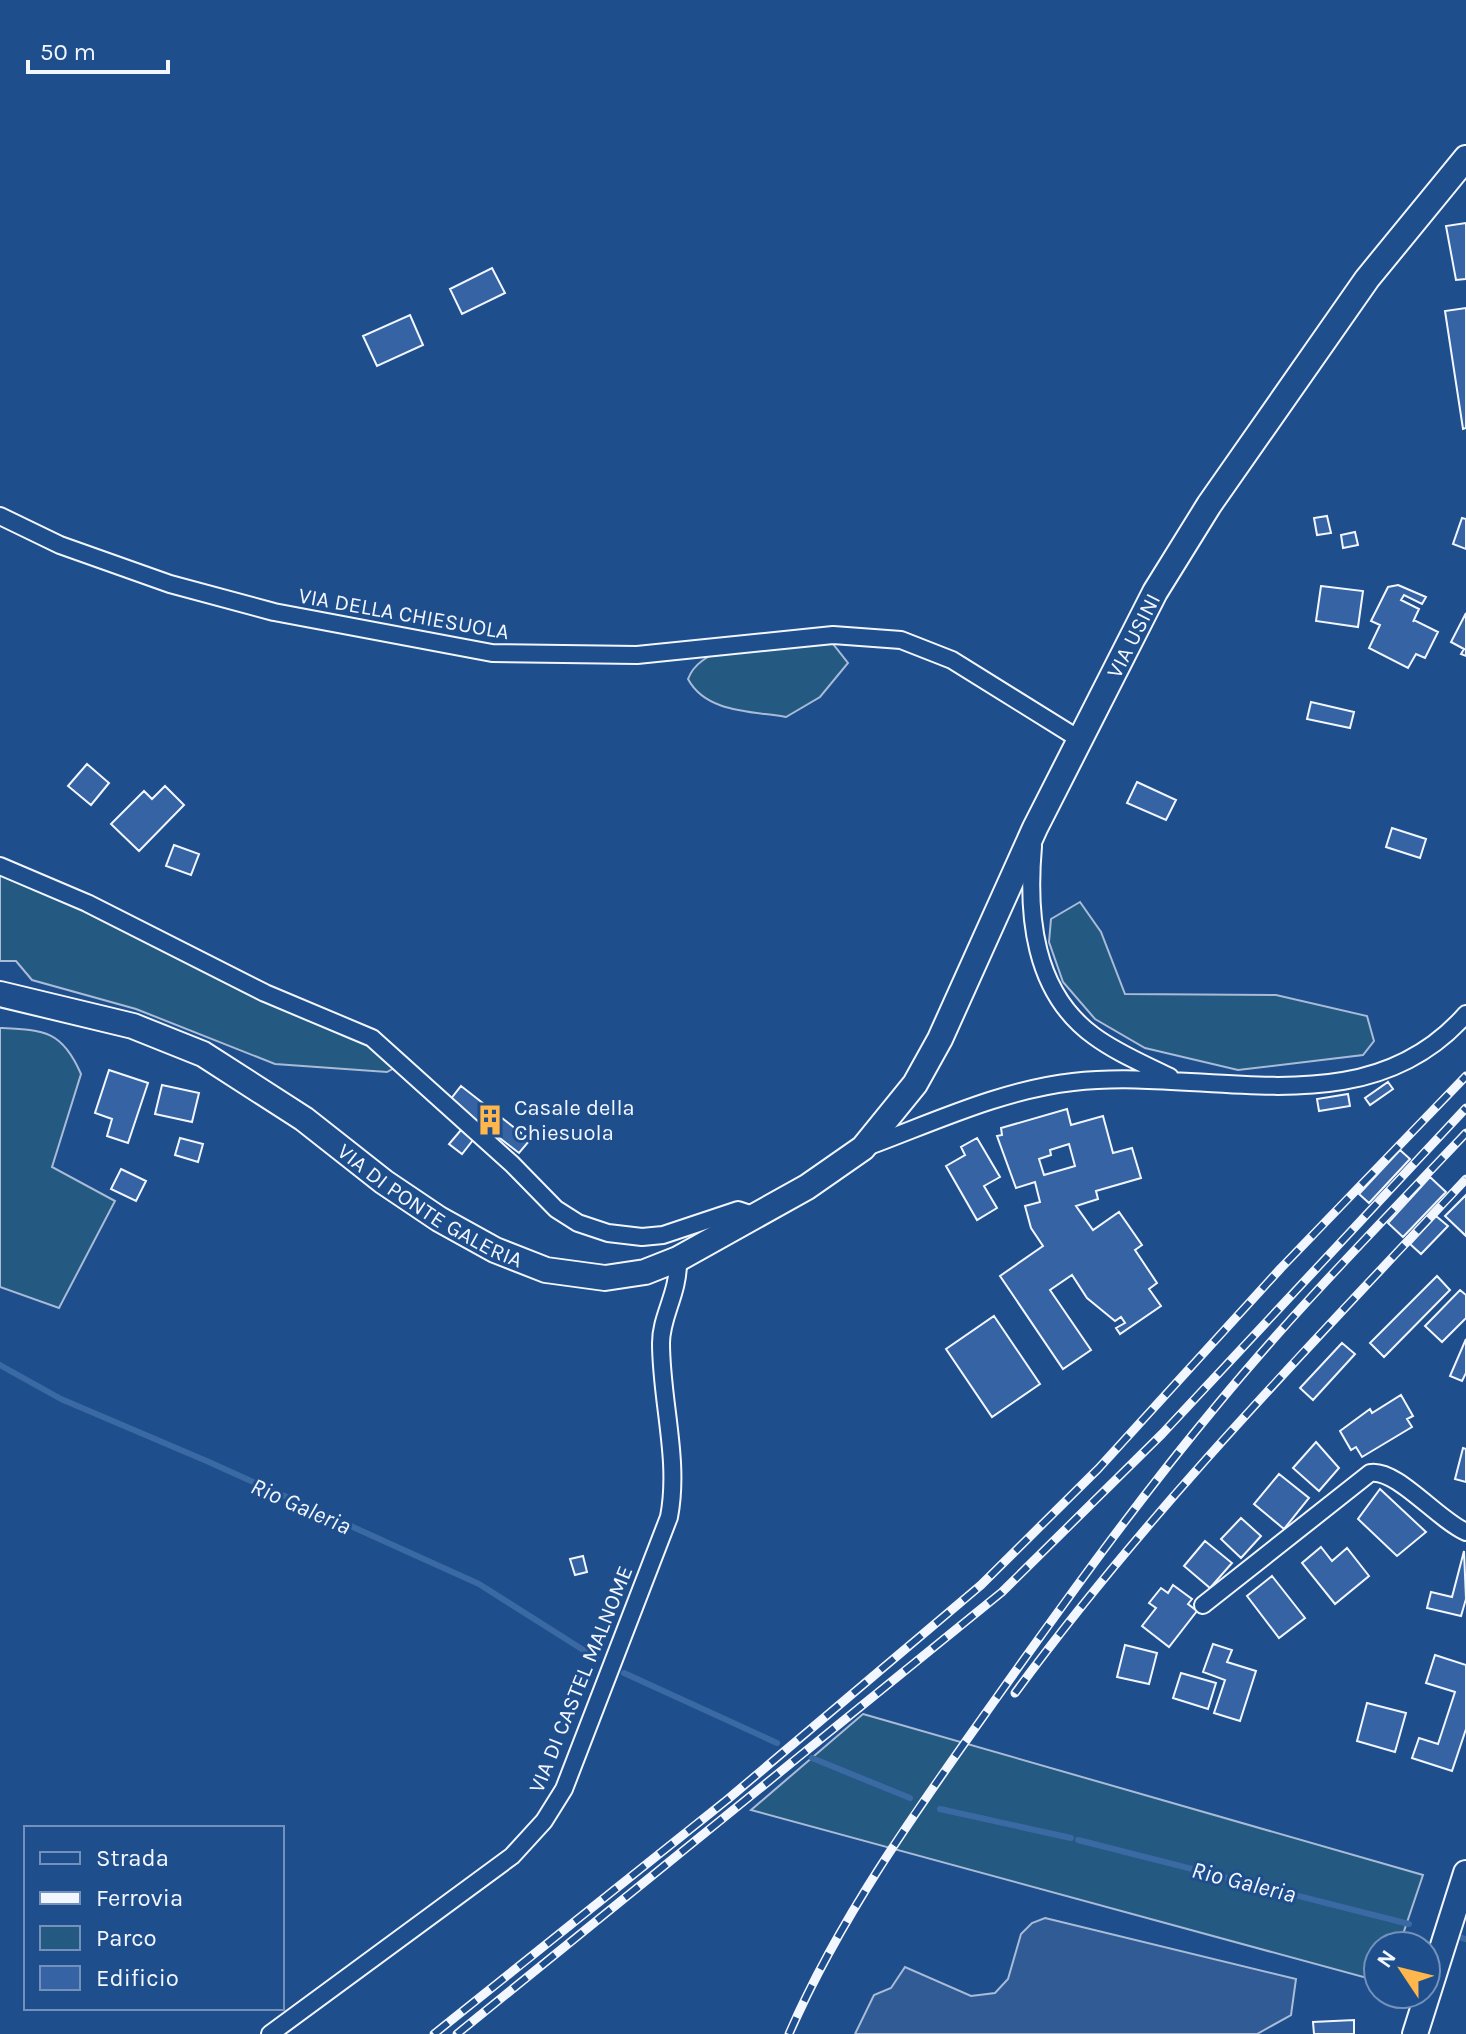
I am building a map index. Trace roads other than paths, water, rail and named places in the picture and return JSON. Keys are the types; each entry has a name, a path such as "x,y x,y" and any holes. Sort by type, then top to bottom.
{"main road":[{"name":"VIA USINI","path":"863,1148 894,1113 927,1064 1035,828 1132,631 1209,505 1382,258 1466,158"},
{"name":"VIA DI PONTE GALERIA","path":"0,994 154,1032 203,1054 304,1119 384,1182 439,1219 527,1264 566,1275 605,1278 635,1275 678,1259 815,1182 863,1148"},
{"path":"1415,2034 1466,1873"}],"street":[{"name":"VIA DELLA CHIESUOLA","path":"0,516 60,545 170,584 274,612 492,653 637,655 833,635 901,640 952,660 1079,739"},
{"path":"1035,828 1031,917 1039,955 1054,990 1071,1015 1094,1037 1175,1080"},
{"path":"0,866 87,903 265,993 372,1038 512,1164 556,1209 578,1223 608,1233 642,1237 663,1235 738,1210 756,1216"},
{"path":"863,1148 996,1099 1041,1087 1087,1080 1175,1080 1305,1088 1353,1081 1417,1055 1466,1014"},
{"name":"VIA DI CASTEL MALNOME","path":"270,2034 512,1856 554,1806 669,1517 672,1494 661,1339 677,1288 678,1259"},
{"path":"1203,1605 1370,1473 1392,1476 1440,1519 1466,1532"}],"waterway":[{"name":"Rio Galeria","path":"0,1365 61,1399 479,1584 596,1658"},
{"name":"Rio Galeria","path":"624,1673 777,1743"},
{"name":"Rio Galeria","path":"812,1758 910,1798"},
{"name":"Rio Galeria","path":"940,1809 1071,1838"},
{"name":"Rio Galeria","path":"1078,1840 1409,1924"},
{"name":"Rio Galeria","path":"1462,1938 1466,1939"}],"railway":[{"path":"434,2034 728,1799 981,1585 1098,1469 1281,1268 1466,1076"},
{"path":"457,2034 1002,1592 1162,1434 1466,1108"},
{"path":"789,2034 833,1946 883,1862 1103,1551 1188,1441 1277,1335 1466,1133"},
{"path":"1015,1693 1176,1493 1466,1179"}],"place":[{"name":"Casale della Chiesuola","path":"490,1120"}]}
